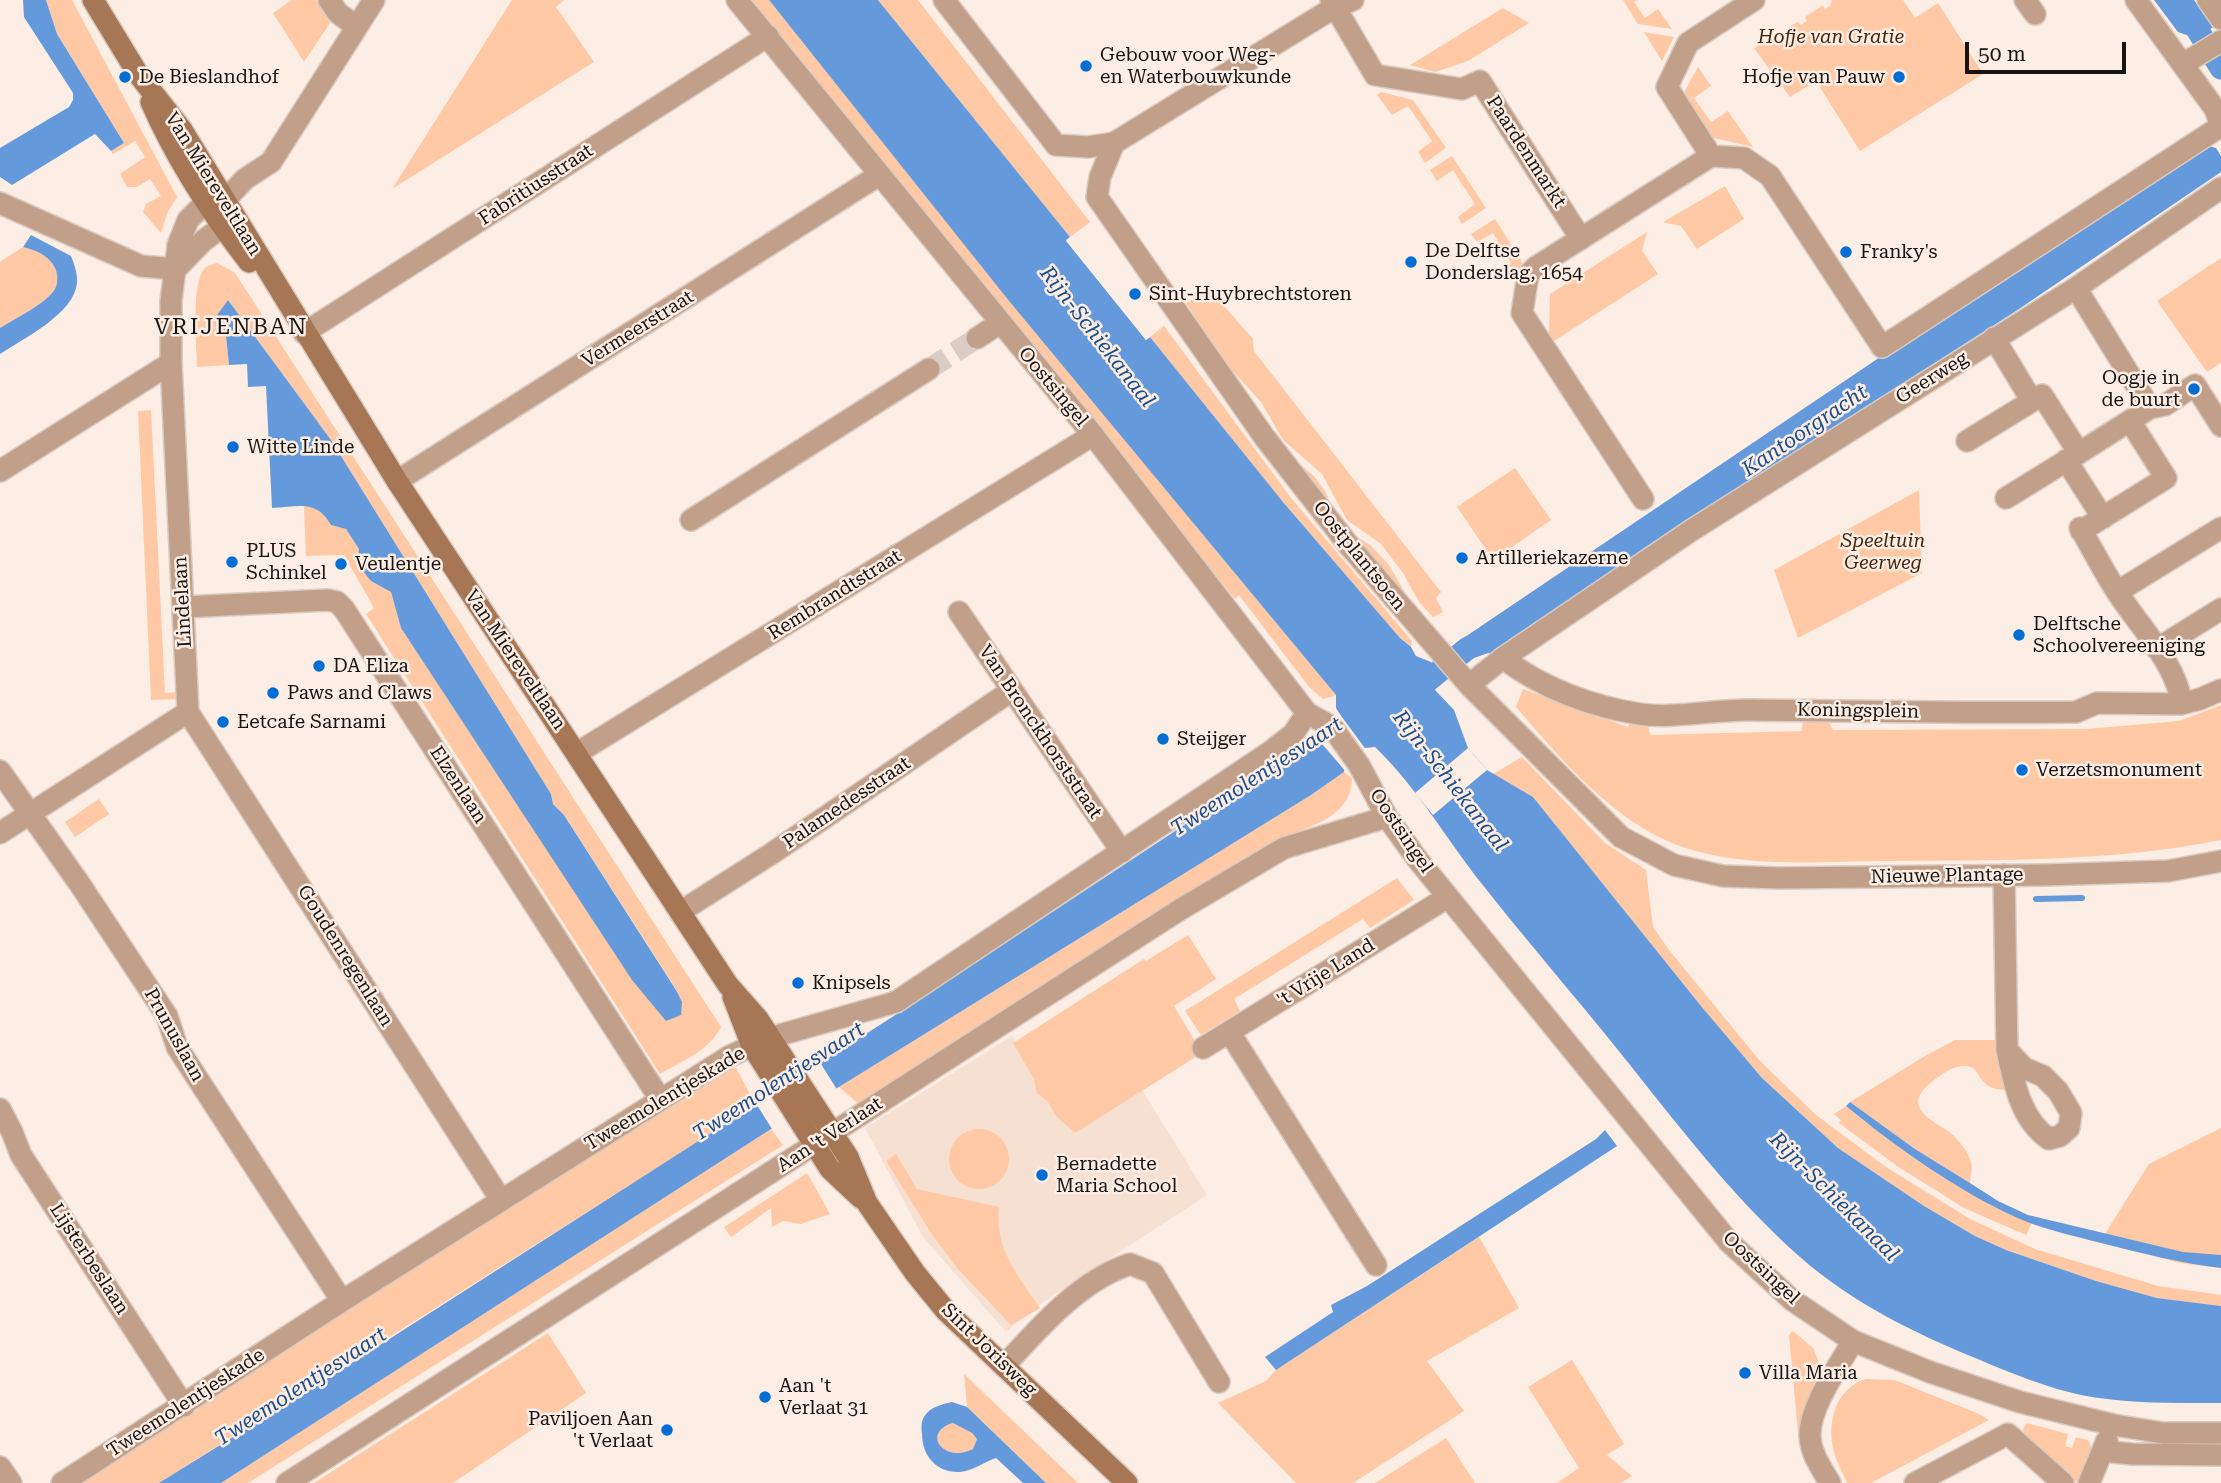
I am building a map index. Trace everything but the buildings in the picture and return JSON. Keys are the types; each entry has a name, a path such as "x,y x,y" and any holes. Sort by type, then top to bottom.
{"main road":[{"name":"Van Miereveltlaan","path":"93,0 138,74 182,130 216,201 304,333 397,481 680,912 729,985 758,1019 760,1042 817,1129"},
{"name":"Van Miereveltlaan","path":"222,227 304,333"},
{"name":"Sint Jorisweg","path":"817,1129 848,1157 867,1203 915,1273 946,1311 1127,1483"}],"street":[{"path":"329,0 338,13 357,27"},
{"name":"Lindelaan","path":"188,712 171,363 171,301 178,246 188,220 271,162 374,0"},
{"name":"Oostsingel","path":"737,0 1093,435 1307,713 1332,727 1359,765 1387,817 1448,897 1729,1242 1793,1300 1853,1341 1930,1372 2020,1402 2114,1425 2163,1433 2221,1433"},
{"path":"944,0 1056,145 1088,147 1114,143 1340,2"},
{"path":"1711,156 1667,87 1688,43 1754,0"},
{"path":"1643,499 1522,313 1528,275 1711,156 1744,158 1770,176 1882,347 2213,132 2220,123 2191,59 2136,0"},
{"path":"2208,0 2221,19"},
{"name":"Paardenmarkt","path":"1340,2 1376,75 1462,89 1480,81 1581,239"},
{"name":"Fabritiusstraat","path":"304,333 768,36"},
{"path":"2191,59 2221,41"},
{"name":"Oostplantsoen","path":"1114,143 1100,177 1097,197 1265,438 1351,548 1469,685 1621,837 1674,865"},
{"name":"Vermeerstraat","path":"397,481 879,175"},
{"name":"Geerweg","path":"1469,685 1503,659 1713,517 2076,288 2221,188"},
{"path":"0,203 141,266 176,269 203,241 222,227 216,201"},
{"path":"2076,288 2150,408"},
{"path":"977,338 1000,323"},
{"path":"1994,338 2032,401"},
{"path":"0,471 171,363"},
{"path":"691,520 929,369"},
{"path":"2006,498 2150,408 2165,405 2196,385 2221,426"},
{"path":"1967,441 2042,395 2103,518"},
{"path":"2130,421 2166,478 2080,530 2117,592 2172,674 2181,704"},
{"name":"Rembrandtstraat","path":"577,753 1093,435"},
{"path":"2117,592 2221,528"},
{"name":"Elzenlaan","path":"183,607 328,600 337,602 344,609 660,1099"},
{"path":"2157,649 2221,609"},
{"name":"Van Bronckhorststraat","path":"959,612 1122,852"},
{"name":"Koningsplein","path":"1503,659 1532,679 1615,709 1642,715 1731,710 2076,712 2097,703 2181,704 2221,690"},
{"name":"Palamedesstraat","path":"680,912 771,854 1011,691"},
{"path":"0,833 188,712"},
{"name":"Goudenregenlaan","path":"188,712 501,1200"},
{"name":"Tweemolentjeskade","path":"62,1483 342,1301 730,1056 760,1042 897,1002 1270,752 1293,733 1307,713"},
{"name":"Prunuslaan","path":"0,772 79,883 167,1016 177,1047 342,1301"},
{"name":"Aan 't Verlaat","path":"287,1483 817,1129 1284,848 1387,817"},
{"name":"Nieuwe Plantage","path":"1674,865 1723,876 1768,878 2168,871 2221,860"},
{"path":"2004,875 2007,1050"},
{"name":"'t Vrije Land","path":"1203,1048 1448,897"},
{"path":"1230,1033 1376,1265"},
{"name":"Lijsterbeslaan","path":"0,1109 21,1155 184,1406"},
{"path":"1003,1366 1040,1325 1089,1285 1130,1264 1153,1273 1219,1382"},
{"path":"1830,1483 1814,1454 1810,1438 1811,1423 1825,1390 1853,1341"},
{"path":"1915,1483 2008,1434 2020,1402"},
{"path":"2089,1483 2114,1425"},
{"path":"2008,1434 2063,1483"},
{"path":"2103,1451 2221,1455"},
{"path":"0,1467 11,1483"}],"shaded area":[{"name":"Bernadette Maria School","path":"1012,1036 1079,1125 1141,1088 1207,1195 1037,1306 1006,1332 923,1237 865,1128"}],"green space":[{"path":"46,0 72,0 177,197 168,211 161,233 143,212 146,204 161,196 150,179 137,187 127,187 120,174 145,157 135,141 113,154 111,151 124,143 57,34"},
{"path":"292,0 316,0 330,23 304,62 273,13"},
{"path":"512,0 564,0 556,7 594,62 392,189"},
{"path":"749,0 769,0 1009,301 1336,695 1323,699 1309,687 1239,595 1235,599"},
{"path":"878,0 918,0 1090,222 1070,237"},
{"path":"1623,0 1637,0 1634,2 1645,18 1658,9 1672,29 1638,24"},
{"name":"Hofje van Pauw","path":"1832,0 1903,0 1915,18 1938,3 1983,74 1860,151 1816,81 1790,97 1754,48 1776,34 1779,39 1790,33 1787,28 1798,22 1801,25 1807,21 1805,17 1823,5 1825,9 1830,6"},
{"path":"1503,8 1529,23 1468,61 1435,72 1410,65"},
{"path":"1644,32 1674,37 1662,61"},
{"path":"1698,67 1711,86 1694,98 1711,122 1728,111 1753,147 1710,137 1683,94"},
{"path":"1381,92 1413,100 1446,148 1425,163 1418,152 1432,141 1408,106 1392,115 1377,95"},
{"path":"1452,156 1486,208 1462,224 1458,217 1475,204 1453,170 1437,181 1430,170"},
{"path":"1725,186 1744,219 1697,249 1681,226 1663,222"},
{"path":"1495,219 1524,265 1501,279 1497,272 1511,263 1493,233 1477,242 1471,234"},
{"path":"1647,232 1642,251 1658,274 1554,341 1549,334 1550,294"},
{"path":"23,247 41,254 52,263 57,273 56,287 38,305 0,328 0,262"},
{"path":"2221,258 2221,363 2207,372 2157,301"},
{"path":"217,263 235,273 721,1027 703,1049 660,1074 366,614 374,608 344,555 306,556 304,507 311,505 324,513 331,525 346,529 359,549 371,581 391,592 401,628 655,1008 676,989 565,816 553,804 551,794 331,440 228,300 217,315 226,336 229,365 197,367 198,286 206,267"},
{"path":"1211,291 1253,339 1254,351 1441,592 1436,598 1443,612 1433,617 1419,602 1403,573 1381,544 1347,520 1322,474 1283,440 1261,402 1230,368 1186,303"},
{"path":"1164,326 1291,498 1412,641 1411,647 1400,638 1283,502 1150,337"},
{"path":"151,410 165,693 179,692 179,699 151,700 138,411"},
{"path":"1284,450 1314,476 1333,509 1352,533 1371,546 1389,565 1415,610"},
{"path":"1515,468 1551,520 1493,560 1457,507"},
{"name":"Speeltuin Geerweg","path":"1919,490 1922,573 1798,638 1774,570"},
{"path":"1523,689 1628,727 1631,721 1648,723 1650,735 1802,731 1803,719 1828,721 1833,730 2086,729 2179,721 2221,705 2221,840 2097,856 2013,860 1772,862 1715,856 1661,838 1601,797 1565,762 1516,707"},
{"path":"1522,757 1605,843 1646,870 1653,927 1760,1061 1816,1115 1886,1167 1970,1219 2035,1249 2158,1286 2221,1295 2221,1306 2157,1298 2096,1281 2006,1250 1975,1236 1924,1206 1838,1148 1762,1078 1533,797 1493,774"},
{"path":"1344,772 1352,778 1351,790 1340,808 1323,821 1291,835 861,1106 839,1087 1311,795"},
{"path":"99,799 109,814 75,837 65,822"},
{"path":"1397,878 1414,900 1370,928 1363,919 1234,999 1240,1011 1201,1035 1185,1011"},
{"path":"1188,935 1216,979 1174,1006 1202,1053 1075,1133 1037,1093 1034,1079 1013,1043 1144,959 1146,961"},
{"path":"1955,1040 2008,1040 2015,1090 1999,1090 1988,1086 1973,1068 1961,1066 1948,1070 1923,1090 1919,1106 1923,1113 1953,1135 1966,1151 1972,1164 1970,1183 1915,1149 1850,1102"},
{"path":"721,1066 736,1068 756,1105 159,1483 83,1483"},
{"path":"1846,1106 1935,1172 1984,1201 2032,1223 2026,1235 1964,1208 1897,1166 1839,1123 1841,1120 1834,1114"},
{"path":"2221,1128 2221,1268 2180,1263 2104,1243 2106,1232 2149,1164"},
{"path":"771,1129 783,1145 248,1483 221,1483"},
{"path":"973,1129 985,1129 1004,1142 1009,1159 1007,1171 996,1184 985,1189 973,1189 954,1176 949,1165 949,1153 962,1134"},
{"path":"896,1154 917,1189 999,1207 998,1222 1004,1249 1016,1273 1040,1308 1011,1325 958,1269 933,1236 886,1161"},
{"path":"807,1173 830,1214 801,1224 783,1221 772,1227 771,1208 731,1237 724,1227"},
{"path":"1479,1237 1519,1308 1427,1361 1464,1411 1353,1483 1296,1483 1218,1403 1266,1381 1276,1370"},
{"path":"1793,1331 1813,1348 1820,1365 1825,1368 1806,1407 1798,1433 1789,1335"},
{"path":"548,1333 586,1393 453,1483 314,1483"},
{"path":"1572,1360 1624,1444 1607,1455 1632,1476 1621,1483 1557,1483 1579,1468 1528,1387"},
{"path":"964,1374 1078,1483 1046,1483 967,1407"},
{"path":"1866,1379 1895,1380 1989,1420 1871,1483 1847,1483 1834,1452 1831,1429 1833,1418 1847,1390"},
{"path":"953,1423 972,1433 977,1439 973,1449 953,1453 940,1445 937,1440 938,1433"},
{"path":"2027,1423 2068,1434 2065,1446 2072,1448 2076,1437 2088,1440 2091,1455 2081,1481 2071,1483 2025,1439 2023,1429"},
{"path":"1446,1438 1475,1483 1375,1483"}],"water":[{"path":"23,0 46,0 57,34 124,143 111,151 95,134 12,185 0,177 0,148 69,107 73,100 73,93 24,17"},
{"path":"769,0 878,0 1070,237 1066,240 1146,340 1150,337 1283,502 1400,638 1411,647 1416,656 1431,662 1441,676 1435,690 1454,710 1468,748 1487,770 1533,797 1762,1078 1838,1148 1924,1206 1975,1236 2006,1250 2096,1281 2157,1298 2221,1306 2221,1403 2115,1400 2081,1395 2042,1384 1909,1328 1863,1303 1820,1274 1750,1209 1704,1157 1515,926 1418,796 1375,747 1365,748 1345,763 1344,772 1311,795 771,1129 221,1483 159,1483 344,1368 925,996 1310,742 1319,740 1330,744 1345,723 1336,708 1336,695 1009,301"},
{"path":"2154,0 2194,0 2213,27 2198,39 2178,32"},
{"path":"2206,145 2216,148 2221,156 2221,172 2016,311 1800,449 1492,657 1485,648 1467,658 1456,643 1895,347"},
{"path":"31,235 71,256 77,283 74,294 58,315 0,354 0,328 45,299 57,284 56,270 52,263 45,256 23,247"},
{"path":"228,300 331,440 551,794 553,804 564,815 676,990 682,1002 681,1015 666,1021 632,980 401,628 391,592 371,581 358,565 359,549 346,529 331,525 319,511 306,506 272,508 266,386 248,387 247,364 229,365 226,336 217,315"},
{"path":"1850,1102 1915,1149 1998,1201 2028,1215 2183,1252 2221,1255 2221,1268 2176,1261 2060,1232 2020,1219 1952,1183 1907,1153 1846,1106"},
{"path":"1605,1130 1617,1146 1276,1370 1265,1357 1333,1312 1331,1305 1367,1286 1596,1139"},
{"path":"952,1402 967,1407 1046,1483 1023,1483 996,1458 960,1472 951,1472 937,1466 925,1449 922,1423 929,1411","holes":["953,1423 972,1433 977,1439 973,1449 962,1453 945,1450 937,1439 943,1427"]}],"pier":[{"path":"1073,235 1071,241 1131,316 1131,321 1150,337 1146,340 1066,241"},
{"path":"1336,709 1367,751 1348,765 1347,773 1317,738 1329,740 1341,723 1334,711"},
{"path":"1468,748 1487,770 1433,815 1415,793"},
{"path":"819,1061 838,1091 774,1132 755,1102"}],"waterway":[{"path":"2179,0 2221,68"},
{"name":"Kantoorgracht","path":"1416,690 1468,648 1491,640"},
{"path":"2036,899 2082,898"}],"tunnel":[{"path":"929,369 977,338"}],"place":[{"name":"Gebouw voor Weg- en Waterbouwkunde","path":"1086,66"},
{"name":"De Bieslandhof","path":"125,77"},
{"name":"Hofje van Pauw","path":"1899,77"},
{"name":"Franky's","path":"1846,252"},
{"name":"De Delftse Donderslag, 1654","path":"1411,262"},
{"name":"Sint-Huybrechtstoren","path":"1135,294"},
{"name":"Oogje in de buurt","path":"2194,389"},
{"name":"Witte Linde","path":"233,447"},
{"name":"Artilleriekazerne","path":"1462,558"},
{"name":"PLUS Schinkel","path":"232,562"},
{"name":"Veulentje","path":"341,564"},
{"name":"Delftsche Schoolvereeniging","path":"2019,635"},
{"name":"DA Eliza","path":"319,666"},
{"name":"Paws and Claws","path":"273,693"},
{"name":"Eetcafe Sarnami","path":"223,722"},
{"name":"Steijger","path":"1163,739"},
{"name":"Verzetsmonument","path":"2022,770"},
{"name":"Knipsels","path":"798,983"},
{"name":"Bernadette Maria School","path":"1042,1175"},
{"name":"Villa Maria","path":"1745,1373"},
{"name":"Aan 't Verlaat 31","path":"765,1397"},
{"name":"Paviljoen Aan 't Verlaat","path":"667,1430"}],"district":[{"name":"VRIJENBAN","path":"231,327"}],"park label":[{"name":"Hofje van Gratie","path":"1831,37"}],"water label":[{"name":"Rijn-Schiekanaal","path":"1097,337"},
{"name":"Tweemolentjesvaart","path":"1257,777"},
{"name":"Rijn-Schiekanaal","path":"1450,781"},
{"name":"Tweemolentjesvaart","path":"779,1082"},
{"name":"Rijn-Schiekanaal","path":"1834,1197"},
{"name":"Tweemolentjesvaart","path":"301,1387"}]}
